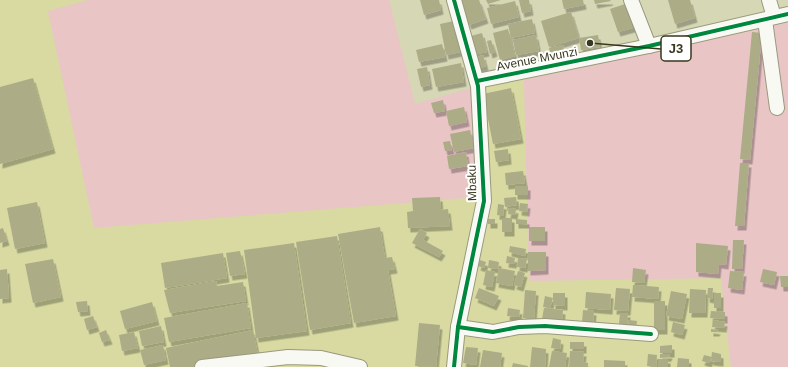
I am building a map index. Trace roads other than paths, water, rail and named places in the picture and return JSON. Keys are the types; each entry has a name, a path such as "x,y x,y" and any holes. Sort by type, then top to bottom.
{"street":[{"name":"Mbaku","path":"454,0 477,81 484,201 458,327 454,367"},
{"path":"631,0 649,46"},
{"path":"769,0 777,108"},
{"name":"Avenue Mvunzi","path":"477,81 649,46 788,14"},
{"path":"458,327 493,332 519,327 545,326 651,334"},
{"path":"202,367 288,357 321,358 360,367"}],"place":[{"name":"J3","path":"590,43"}]}
